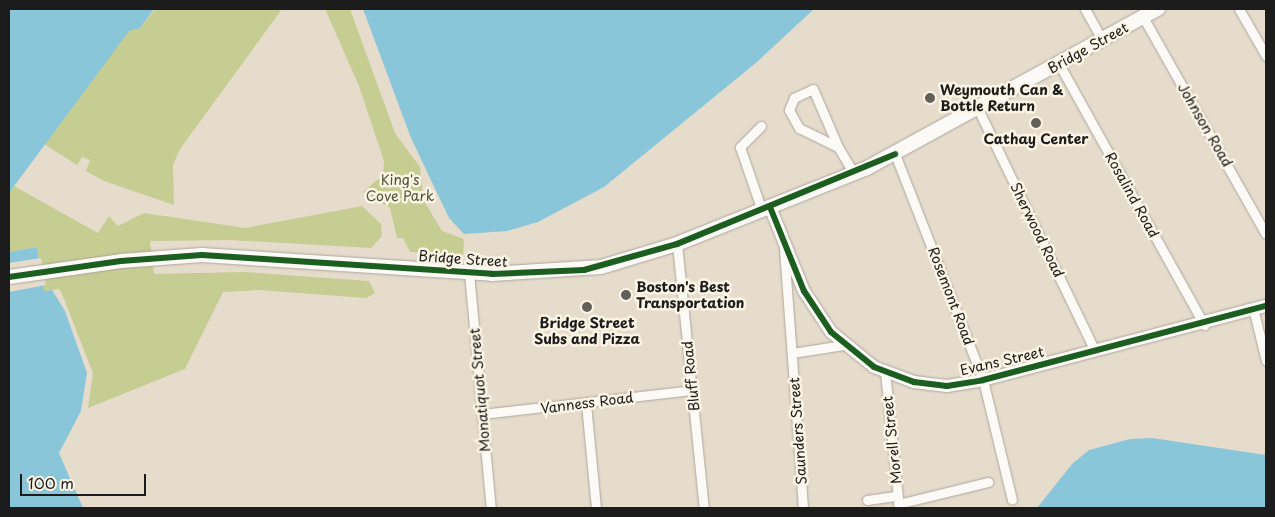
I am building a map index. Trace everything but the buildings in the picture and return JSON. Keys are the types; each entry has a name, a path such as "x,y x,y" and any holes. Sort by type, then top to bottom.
{"main road":[{"name":"Bridge Street","path":"9,277 175,256 270,256 469,273 584,270 677,244 854,174 978,109 1158,9"}],"street":[{"path":"1085,9 1102,40"},
{"path":"1239,9 1266,56"},
{"name":"Johnson Road","path":"1143,17 1266,234"},
{"name":"Rosalind Road","path":"1059,64 1204,325"},
{"path":"838,147 799,128 789,110 794,98 812,89 838,147 854,174"},
{"name":"Sherwood Road","path":"978,109 1095,351"},
{"path":"761,126 740,147 766,209"},
{"name":"Rosemont Road","path":"895,154 983,380 1012,500"},
{"name":"Evans Street","path":"766,209 783,238 813,308 843,345 885,372 928,384 983,380 1204,325 1259,321 1266,306"},
{"name":"Saunders Street","path":"783,238 803,508"},
{"name":"Bluff Road","path":"677,244 704,508"},
{"name":"Monatiquot Street","path":"469,273 491,508"},
{"path":"1259,321 1266,361"},
{"path":"792,353 843,345"},
{"name":"Morell Street","path":"885,372 898,503"},
{"name":"Vanness Road","path":"482,414 586,404 692,390"},
{"path":"586,404 596,508"},
{"path":"867,500 898,503 988,482"}],"green space":[{"path":"155,9 282,9 180,149 173,165 174,205 104,181 86,171 90,160 82,157 77,165 44,144 129,30 140,28"},
{"name":"King's Cove Park","path":"325,9 350,9 395,133 420,167 423,199 442,231 464,239 463,255 410,252 403,238 397,238 390,208 363,192 383,175 384,161 359,86"},
{"path":"14,186 98,233 109,216 118,226 144,213 245,228 362,206 381,224 382,236 371,248 230,240 150,241 154,274 244,272 369,281 375,293 366,298 259,290 223,292 185,369 88,408 93,373 62,294 59,289 44,291 37,247 9,252 9,193"}],"water":[{"path":"9,9 154,9 140,28 129,31 9,193"},
{"path":"363,9 814,9 757,62 604,187 538,222 507,231 464,234 449,218 411,138"},
{"path":"37,247 44,291 52,290 65,311 87,373 81,411 59,453 83,508 9,508 9,252"},
{"path":"1152,438 1266,455 1266,508 1037,508 1072,464 1089,450 1130,439"}],"pier":[{"path":"41,258 46,285 9,292 9,263"}],"cycle path":[{"path":"9,277 121,261 202,255 492,274 584,270 677,244 895,154"},
{"path":"770,207 804,291 831,332 874,367 914,382 947,386 983,380 1266,306"}],"place":[{"name":"Weymouth Can & Bottle Return","path":"930,98"},
{"name":"Cathay Center","path":"1036,123"},
{"name":"Boston's Best Transportation","path":"626,295"},
{"name":"Bridge Street Subs and Pizza","path":"587,307"}]}
